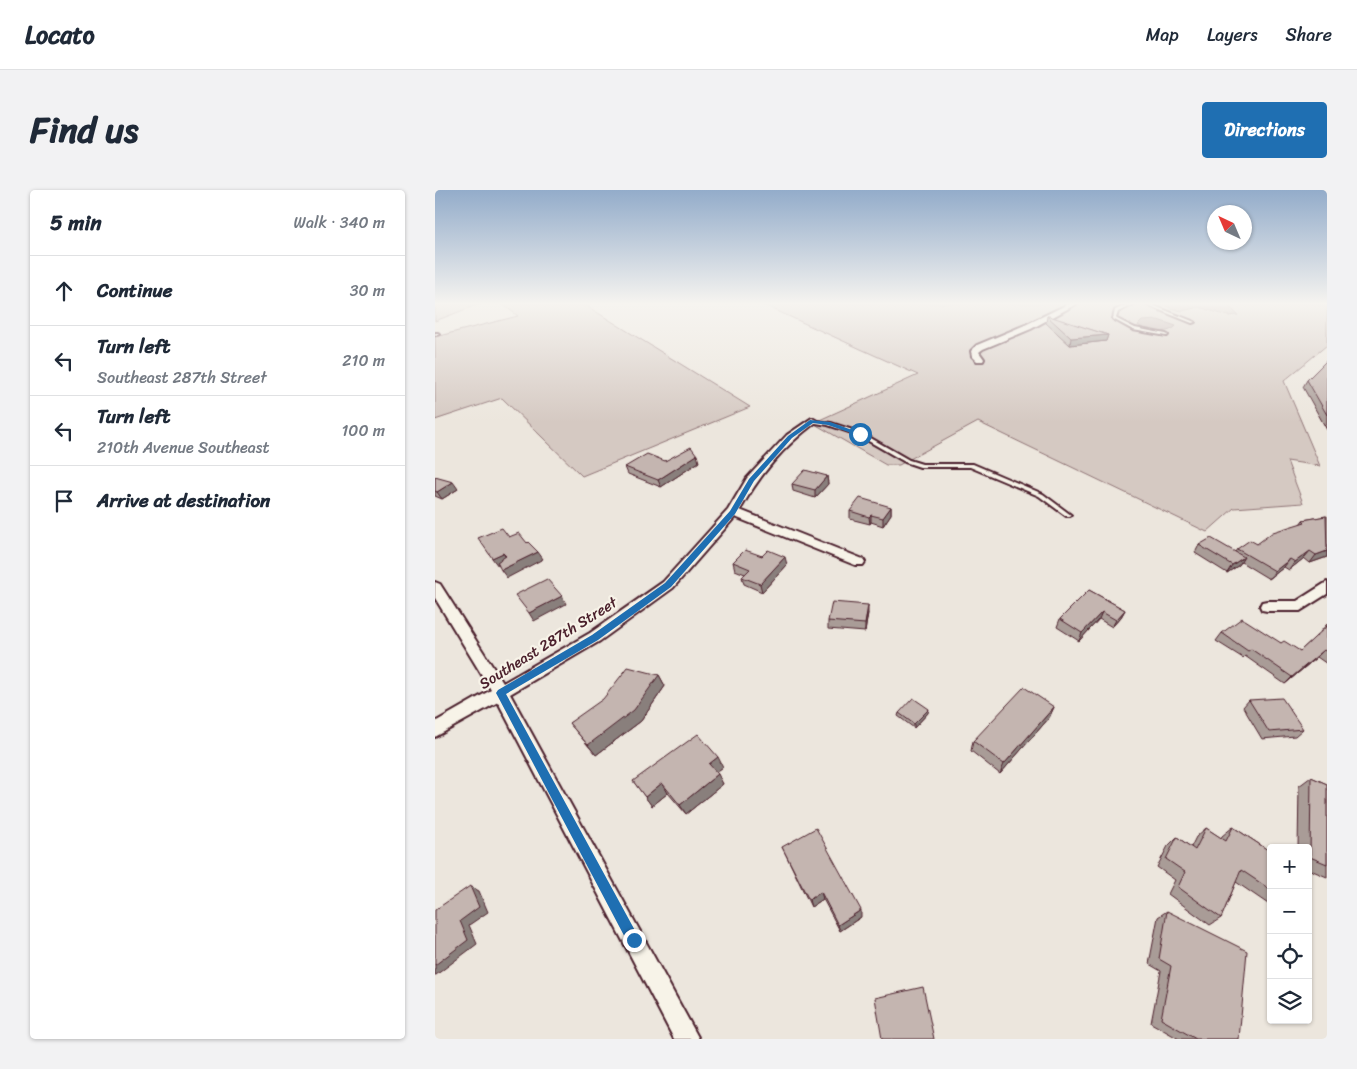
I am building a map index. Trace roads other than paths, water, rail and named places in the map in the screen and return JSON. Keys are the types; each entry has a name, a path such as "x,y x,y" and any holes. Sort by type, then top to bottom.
{"street":[{"path":"980,360 976,356 975,351 991,343"},
{"name":"Southeast 287th Street","path":"435,730 595,637 668,585 733,512 751,480 790,437 812,421"},
{"path":"733,512 813,542 859,562"},
{"path":"435,587 501,693 687,1039"},
{"path":"1267,606 1300,606 1327,587"}],"lane":[{"path":"812,421 829,424 860,434 907,461 922,466 971,465 1041,495 1068,515"}]}
